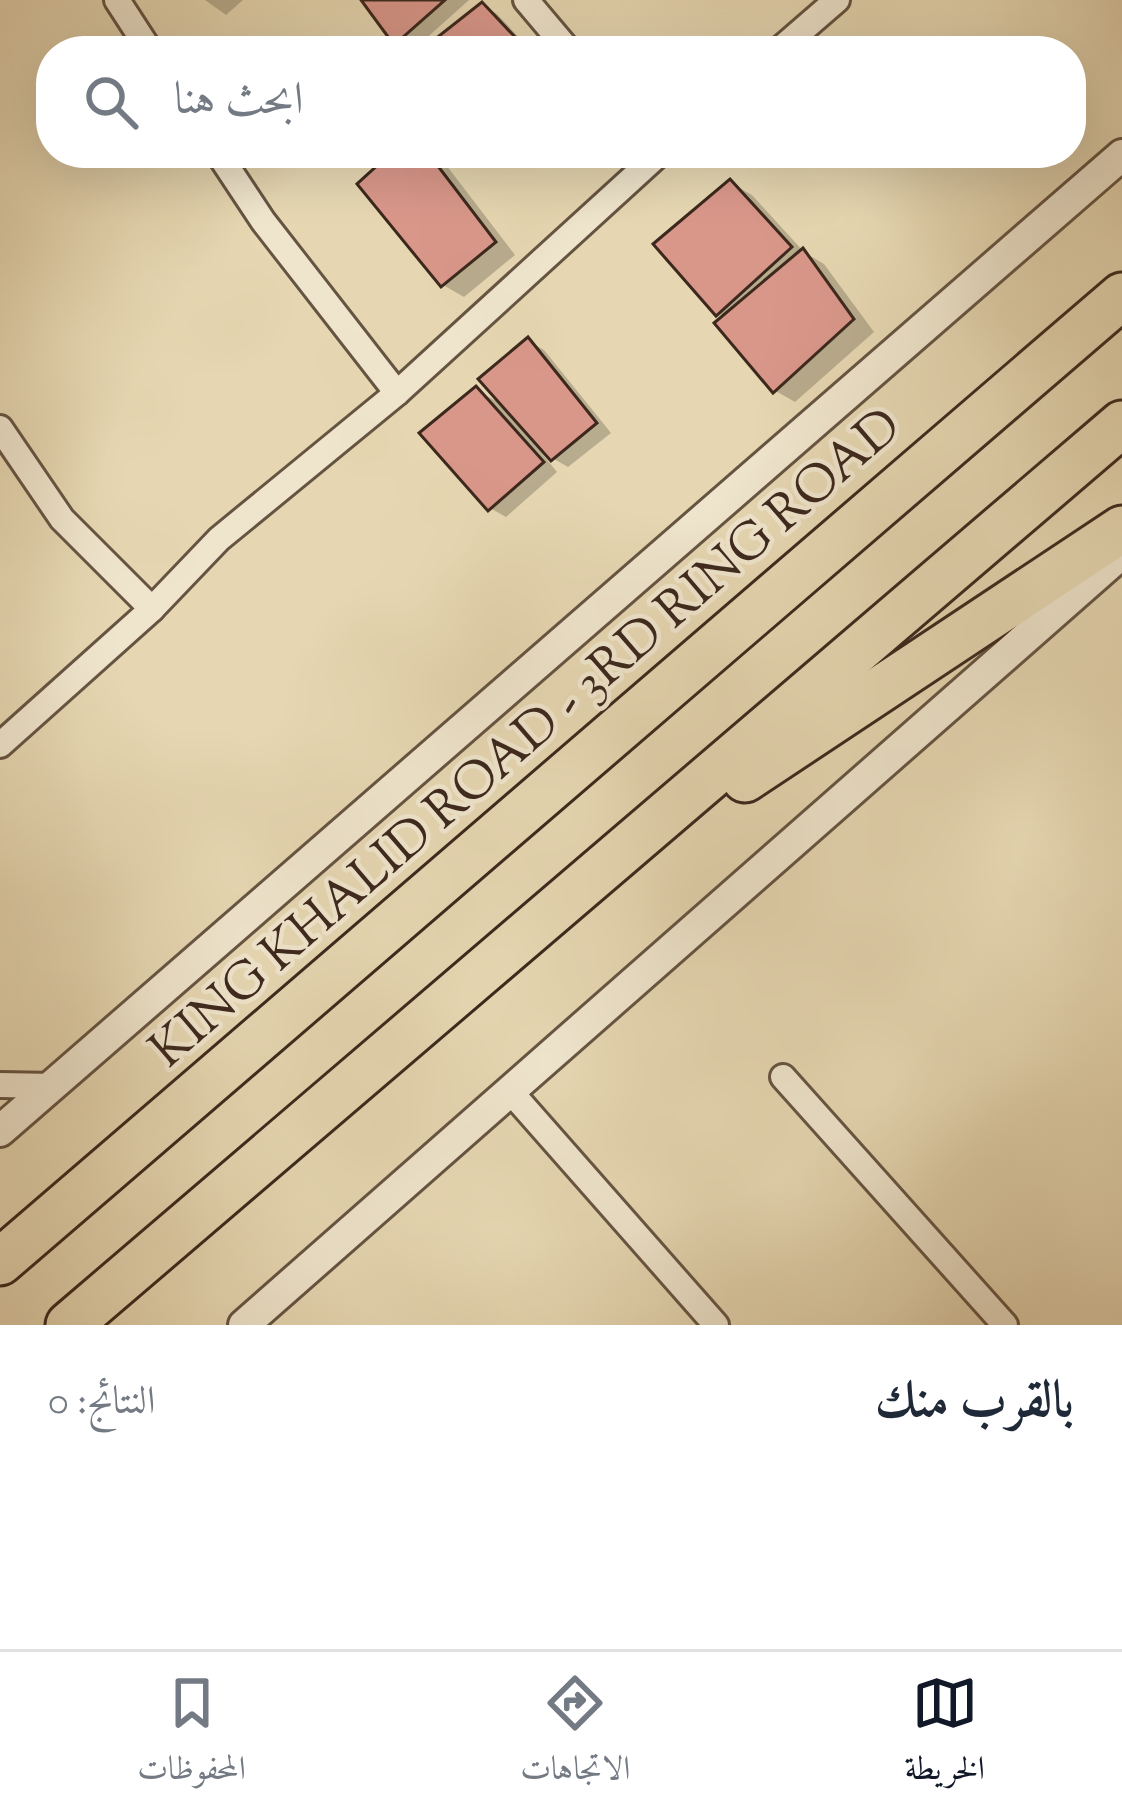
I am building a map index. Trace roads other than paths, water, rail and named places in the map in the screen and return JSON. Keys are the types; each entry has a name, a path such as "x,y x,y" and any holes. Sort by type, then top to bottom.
{"highway":[{"name":"KING KHALID ROAD - 3RD RING ROAD","path":"0,1262 1122,296"},
{"path":"69,1325 1122,424"},
{"path":"582,886 1122,529"}],"street":[{"path":"117,0 141,36"},
{"path":"526,0 556,36"},
{"path":"795,36 837,0"},
{"path":"0,1131 1122,155"},
{"path":"228,168 263,221 398,393"},
{"path":"0,745 152,609 219,539 398,393 642,168"},
{"path":"0,428 62,519 152,609"},
{"path":"244,1325 1122,553"},
{"path":"783,1077 1005,1325"},
{"path":"0,1085 54,1087"},
{"path":"510,1091 716,1325"}]}
